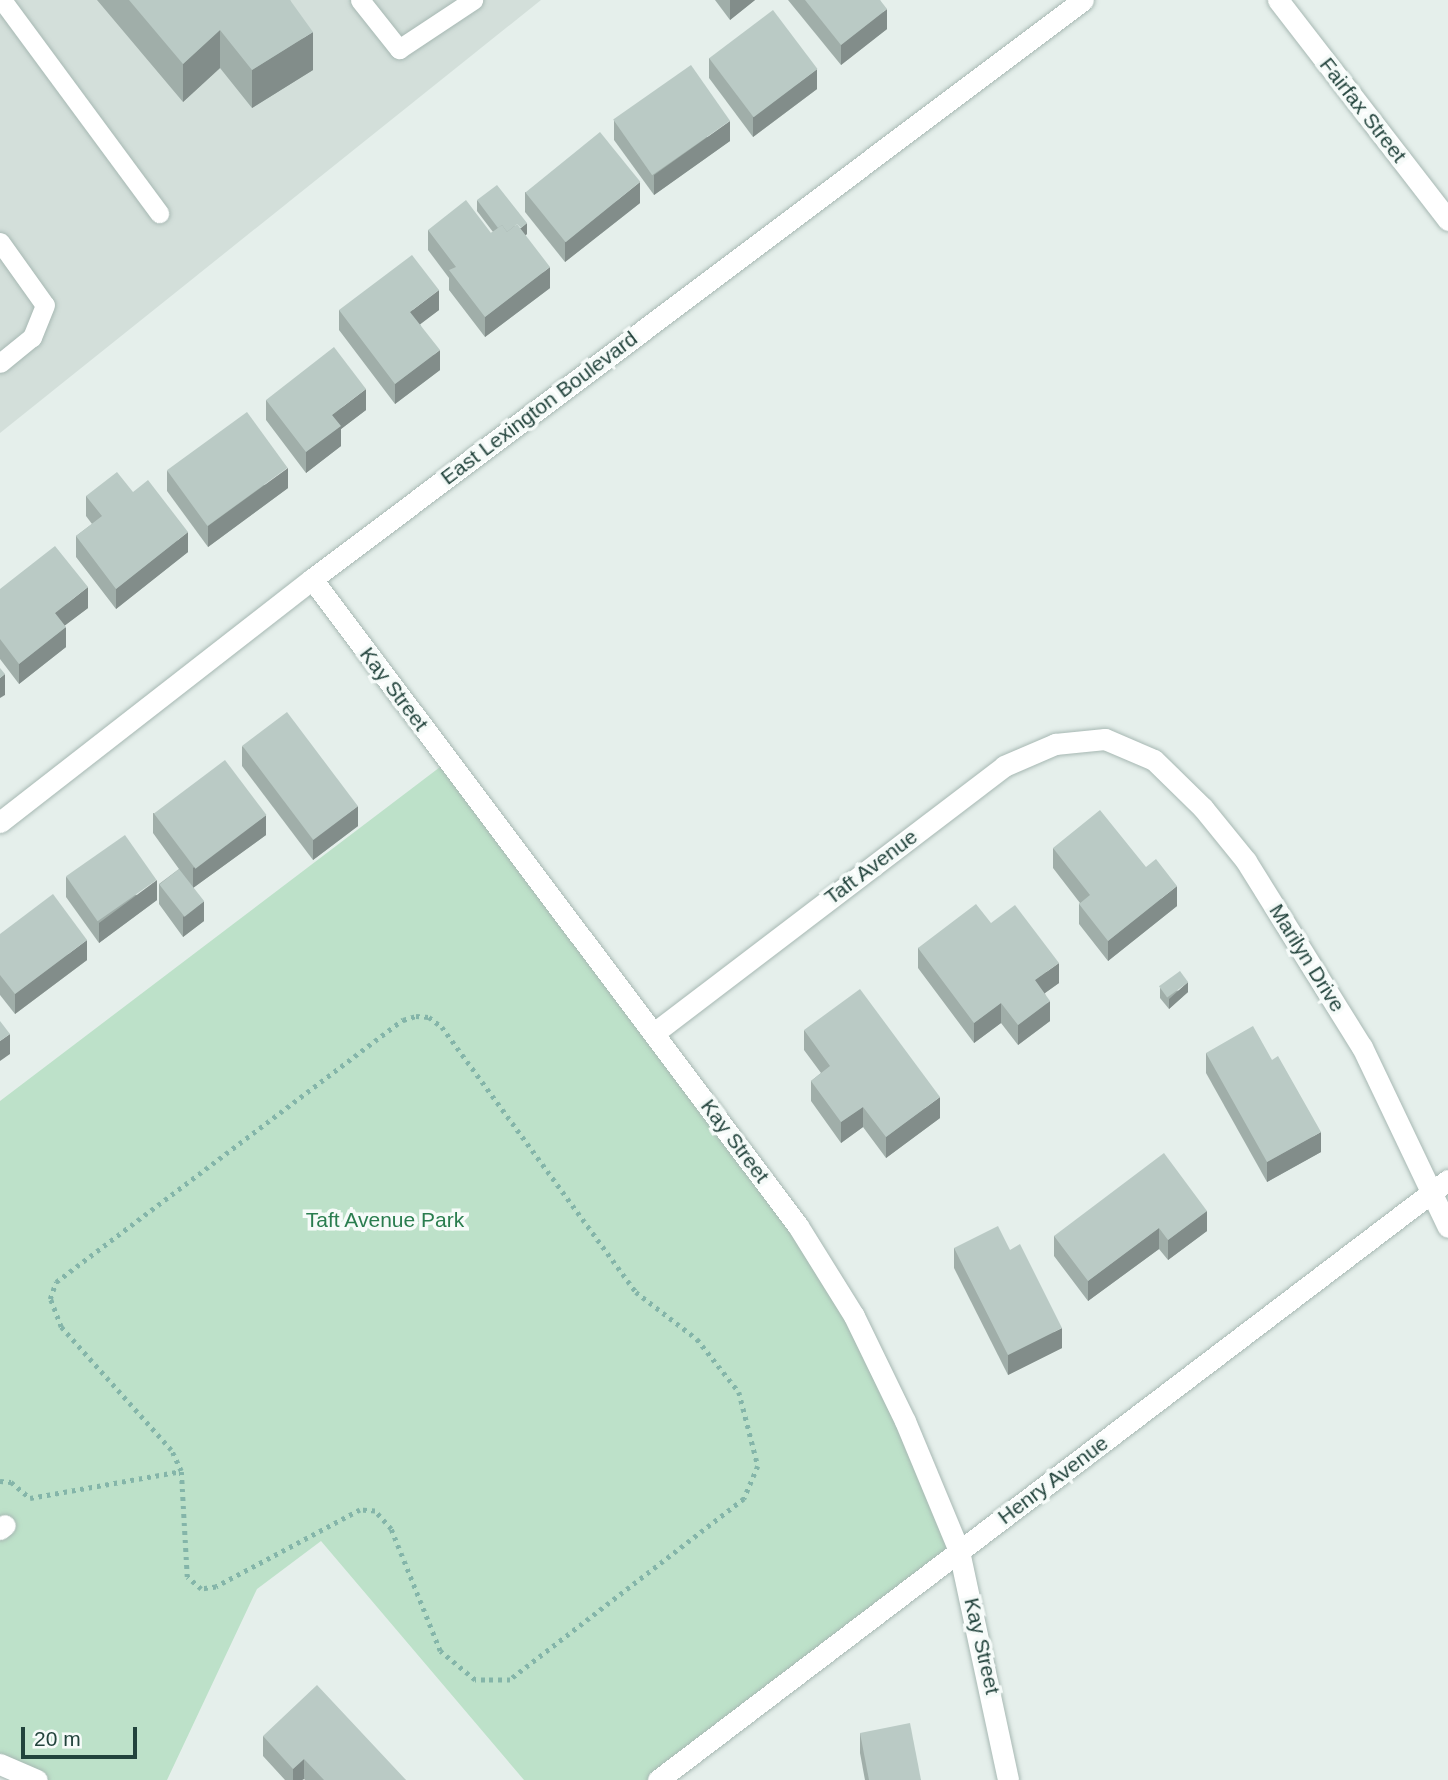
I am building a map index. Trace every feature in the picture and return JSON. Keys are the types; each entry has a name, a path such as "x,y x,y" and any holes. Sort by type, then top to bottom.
{"street":[{"name":"East Lexington Boulevard","path":"0,822 312,579 1083,0"},
{"name":"Fairfax Street","path":"1278,0 1448,220"},
{"name":"Kay Street","path":"312,579 798,1226 854,1316 905,1421 960,1551 1009,1780"},
{"name":"Taft Avenue","path":"654,1033 1004,766 1055,744 1105,739"},
{"name":"Marilyn Drive","path":"1105,739 1154,760 1203,808 1246,861 1362,1047 1441,1186 1448,1227"},
{"name":"Henry Avenue","path":"658,1780 1441,1186"},
{"path":"0,1765 37,1780"}],"lane":[{"path":"2,0 159,213"},
{"path":"360,0 399,49 473,0"},
{"path":"0,242 45,304 32,337 0,363"}],"path":[{"path":"416,1016 429,1017 443,1027 636,1292 697,1339 739,1392 758,1466 744,1499 510,1680 475,1679 440,1651 391,1529 375,1511 360,1510 216,1587 201,1589 187,1577 181,1471 172,1450 61,1327 50,1299 56,1282 403,1020 416,1016"},
{"path":"0,1481 11,1482 30,1498 181,1471"}],"shaded area":[{"path":"0,0 541,0 0,433"}],"green space":[{"name":"Taft Avenue Park","path":"448,761 798,1226 959,1551 658,1780 524,1780 321,1541 257,1589 167,1780 37,1780 0,1764 0,1101"}],"building":[{"path":"129,0 290,0 313,32 252,70 220,30 183,64"},
{"path":"805,0 880,0 887,9 841,45"},
{"path":"773,10 818,69 754,117 709,58"},
{"path":"691,65 730,121 652,175 613,119"},
{"path":"600,132 640,182 566,242 525,192"},
{"path":"497,185 527,223 521,228 517,224 507,232 502,225 498,228 477,200"},
{"path":"466,200 491,233 502,225 507,232 517,224 550,267 485,317 449,270 456,267 428,230"},
{"path":"412,255 439,290 410,312 440,350 395,384 339,310"},
{"path":"334,347 366,389 332,415 341,426 306,452 266,400"},
{"path":"247,412 288,468 207,526 167,470"},
{"path":"117,472 133,492 148,480 188,532 116,589 76,536 102,516 86,496"},
{"path":"55,546 88,587 55,613 66,627 19,664 0,639 0,589"},
{"path":"287,712 358,806 313,840 242,746"},
{"path":"225,760 267,815 195,869 154,814"},
{"path":"1100,810 1146,867 1156,859 1177,886 1108,941 1079,904 1090,895 1053,848"},
{"path":"125,835 157,880 98,921 66,876"},
{"path":"179,869 204,901 185,917 159,884"},
{"path":"53,894 87,940 15,994 0,975 0,934"},
{"path":"976,904 991,923 1015,905 1059,963 1035,980 1050,1001 1018,1025 1001,1003 974,1023 918,948"},
{"path":"1180,971 1188,982 1167,998 1159,986"},
{"path":"860,989 940,1097 886,1137 863,1107 841,1122 811,1081 830,1066 804,1030"},
{"path":"0,1021 10,1034 0,1041"},
{"path":"1253,1026 1272,1060 1278,1056 1321,1132 1267,1162 1206,1053"},
{"path":"1164,1153 1207,1211 1168,1240 1159,1228 1088,1281 1054,1236"},
{"path":"998,1226 1010,1250 1020,1244 1062,1328 1008,1355 954,1248"},
{"path":"317,1685 406,1780 324,1780 304,1759 293,1769 263,1736"},
{"path":"910,1723 921,1780 869,1780 860,1733"}]}
